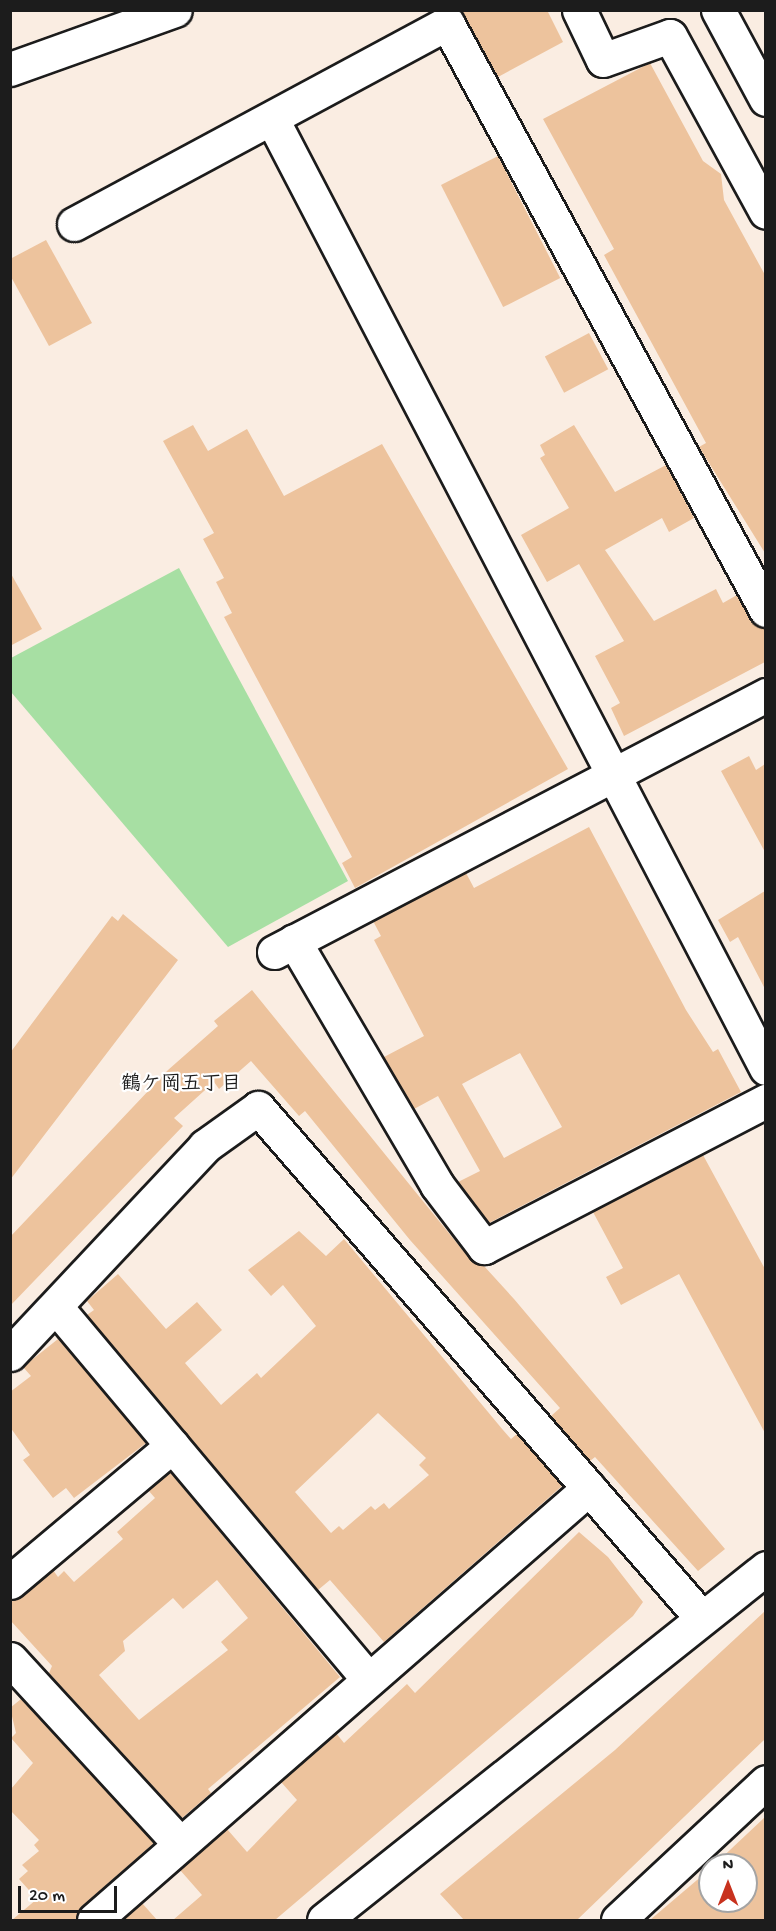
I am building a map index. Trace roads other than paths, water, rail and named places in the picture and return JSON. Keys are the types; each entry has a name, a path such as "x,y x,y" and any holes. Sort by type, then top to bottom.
{"street":[{"path":"10,69 175,10"},
{"path":"579,10 603,60 670,36 765,212"},
{"path":"721,12 765,99"},
{"path":"74,224 272,119 447,22 765,610"},
{"path":"272,119 612,780 765,1068"},
{"path":"765,695 612,780 284,946 437,1185 484,1247 765,1101"},
{"path":"10,1354 205,1146 258,1108 701,1617"},
{"path":"56,1307 367,1677"},
{"path":"10,1582 172,1446"},
{"path":"94,1920 367,1677 589,1488"},
{"path":"324,1920 765,1568"},
{"path":"10,1659 180,1844"},
{"path":"618,1920 765,1782"}],"district":[{"name":"鶴ケ岡五丁目","path":"181,1085"}]}
